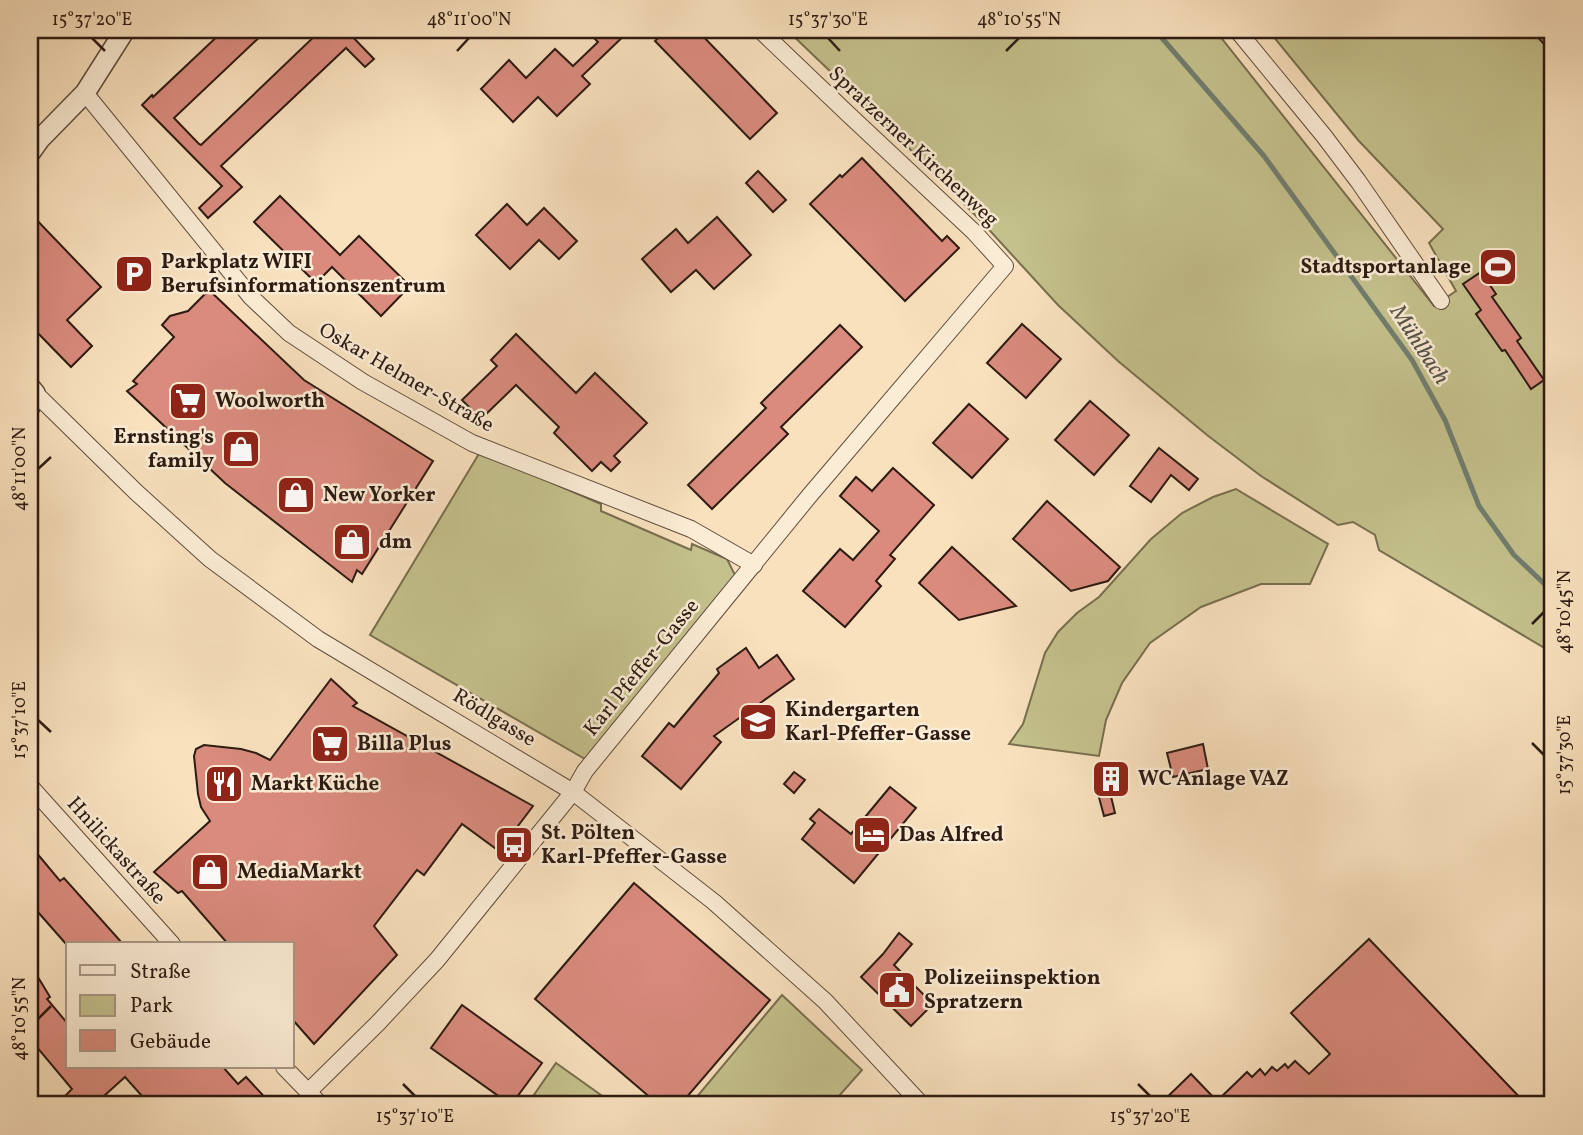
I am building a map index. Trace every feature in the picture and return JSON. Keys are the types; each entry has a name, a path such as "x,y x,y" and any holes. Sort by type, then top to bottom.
{"street":[{"path":"33,145 85,93 125,30"},
{"name":"Spratzerner Kirchenweg","path":"760,30 974,232 1005,266"},
{"path":"1237,30 1358,181 1441,301"},
{"name":"Oskar Helmer-Straße","path":"85,93 251,298 296,338 363,382 472,443 691,529 754,565"},
{"name":"Karl Pfeffer-Gasse","path":"308,1092 437,960 573,792 585,771 810,495 1005,266"},
{"name":"Rödlgasse","path":"32,395 210,559 318,639 573,792 714,902 825,1001 922,1105"},
{"name":"Hnilickastraße","path":"30,786 170,942"},
{"path":"285,1068 321,1105"}],"green space":[{"path":"787,30 1215,30 1434,306 1456,291 1429,243 1443,229 1358,140 1268,30 1553,30 1553,653 1379,550 1375,535 1353,522 1338,525 1261,476 1207,435 1118,361 1058,305 981,221"},
{"path":"480,452 601,504 601,511 691,550 692,544 727,559 735,575 585,759 370,635"},
{"path":"1236,489 1328,544 1310,584 1261,584 1201,607 1150,643 1122,683 1106,720 1099,756 1009,744 1023,724 1045,653 1058,632 1077,613 1099,597 1151,539 1182,513"},
{"path":"782,995 862,1070 831,1105 690,1105"},
{"path":"556,1063 615,1105 527,1105"}],"building":[{"path":"224,30 267,30 174,118 201,145 321,30 346,30 374,59 365,67 346,48 221,166 242,187 208,218 199,208 222,186 142,105"},
{"path":"586,30 630,30 582,76 590,84 557,116 538,97 513,122 481,89 509,60 526,78 555,49 573,66 598,42"},
{"path":"667,30 697,30 777,113 750,139 655,41"},
{"path":"1531,30 1553,30 1553,54"},
{"path":"862,158 942,241 947,236 959,248 905,301 810,204"},
{"path":"758,171 786,200 773,212 746,183"},
{"path":"280,196 340,255 359,236 410,286 381,316 332,267 316,283 254,222"},
{"path":"507,204 527,225 544,208 577,241 559,259 539,240 510,269 476,235"},
{"path":"30,213 101,287 67,320 92,346 71,367 30,325"},
{"path":"717,217 751,255 714,289 696,270 671,292 642,259 676,229 688,243"},
{"path":"1481,272 1496,294 1492,297 1521,338 1517,341 1544,380 1531,389 1476,314 1481,310 1463,284"},
{"path":"209,290 304,380 433,461 362,574 357,570 352,582 225,483 127,391 137,384 133,381 174,337 162,325 170,316 188,311"},
{"path":"1022,324 1061,359 1026,398 987,363"},
{"path":"840,325 862,347 781,427 788,434 712,509 688,485 766,408 761,403"},
{"path":"516,334 576,393 595,373 647,423 614,456 620,462 611,471 601,462 592,471 554,433 559,427 516,385 481,419 462,400 497,366 491,360"},
{"path":"1090,401 1129,435 1094,475 1055,440"},
{"path":"969,404 1008,439 972,478 933,443"},
{"path":"1159,448 1198,479 1189,490 1171,475 1151,502 1130,486"},
{"path":"893,468 934,505 890,555 895,559 876,581 881,586 845,627 803,591 840,549 853,560 879,531 840,496 856,477 872,491"},
{"path":"1047,501 1120,567 1108,581 1071,591 1013,539"},
{"path":"952,547 1016,606 959,620 919,583"},
{"path":"746,648 759,668 777,655 794,679 714,736 721,742 681,789 642,756 669,723 674,727 719,673 717,669"},
{"path":"331,679 357,703 353,706 533,806 499,851 462,824 424,875 417,870 374,926 397,955 314,1044 294,1021 294,942 226,942 182,891 178,893 154,872 210,821 201,807 198,794 194,756 196,749 204,745 241,749 270,760"},
{"path":"1203,744 1208,769 1173,777 1167,753"},
{"name":"WC Anlage VAZ","path":"1126,766 1129,783 1109,788 1115,813 1104,816 1093,775"},
{"path":"794,772 805,780 794,793 784,784"},
{"name":"Das Alfred","path":"890,787 916,808 854,883 802,839 815,823 810,819 819,809 851,834"},
{"path":"30,845 60,881 64,878 121,942 66,944 30,903"},
{"path":"634,883 770,1000 680,1105 659,1105 535,999"},
{"name":"Polizeiinspektion Spratzern","path":"899,933 912,944 894,965 933,1004 911,1026 861,977"},
{"path":"1369,939 1527,1105 1159,1105 1191,1074 1217,1101 1247,1072 1252,1077 1260,1069 1265,1075 1272,1067 1277,1071 1285,1064 1288,1068 1295,1061 1309,1074 1330,1054 1291,1013"},
{"path":"30,964 50,997 47,999 66,1022 66,1068 224,1068 238,1084 246,1077 272,1105 150,1105 125,1077 94,1105 75,1105 66,1095 72,1089 30,1039"},
{"path":"462,1005 542,1063 511,1105 431,1048"}],"waterway":[{"name":"Mühlbach","path":"1155,30 1264,156 1412,360 1445,420 1479,506 1514,555 1553,592"}],"place":[{"name":"Stadtsportanlage","path":"1498,267"},
{"name":"Parkplatz WIFI Berufsinformationszentrum","path":"134,274"},
{"name":"Woolworth","path":"188,401"},
{"name":"Ernsting's family","path":"241,449"},
{"name":"New Yorker","path":"296,495"},
{"name":"dm","path":"352,542"},
{"name":"Kindergarten Karl-Pfeffer-Gasse","path":"758,722"},
{"name":"Billa Plus","path":"330,744"},
{"name":"WC Anlage VAZ","path":"1111,779"},
{"name":"Markt Küche","path":"224,784"},
{"name":"Das Alfred","path":"872,835"},
{"name":"St. Pölten Karl-Pfeffer-Gasse","path":"514,845"},
{"name":"MediaMarkt","path":"210,872"},
{"name":"Polizeiinspektion Spratzern","path":"897,990"}]}
